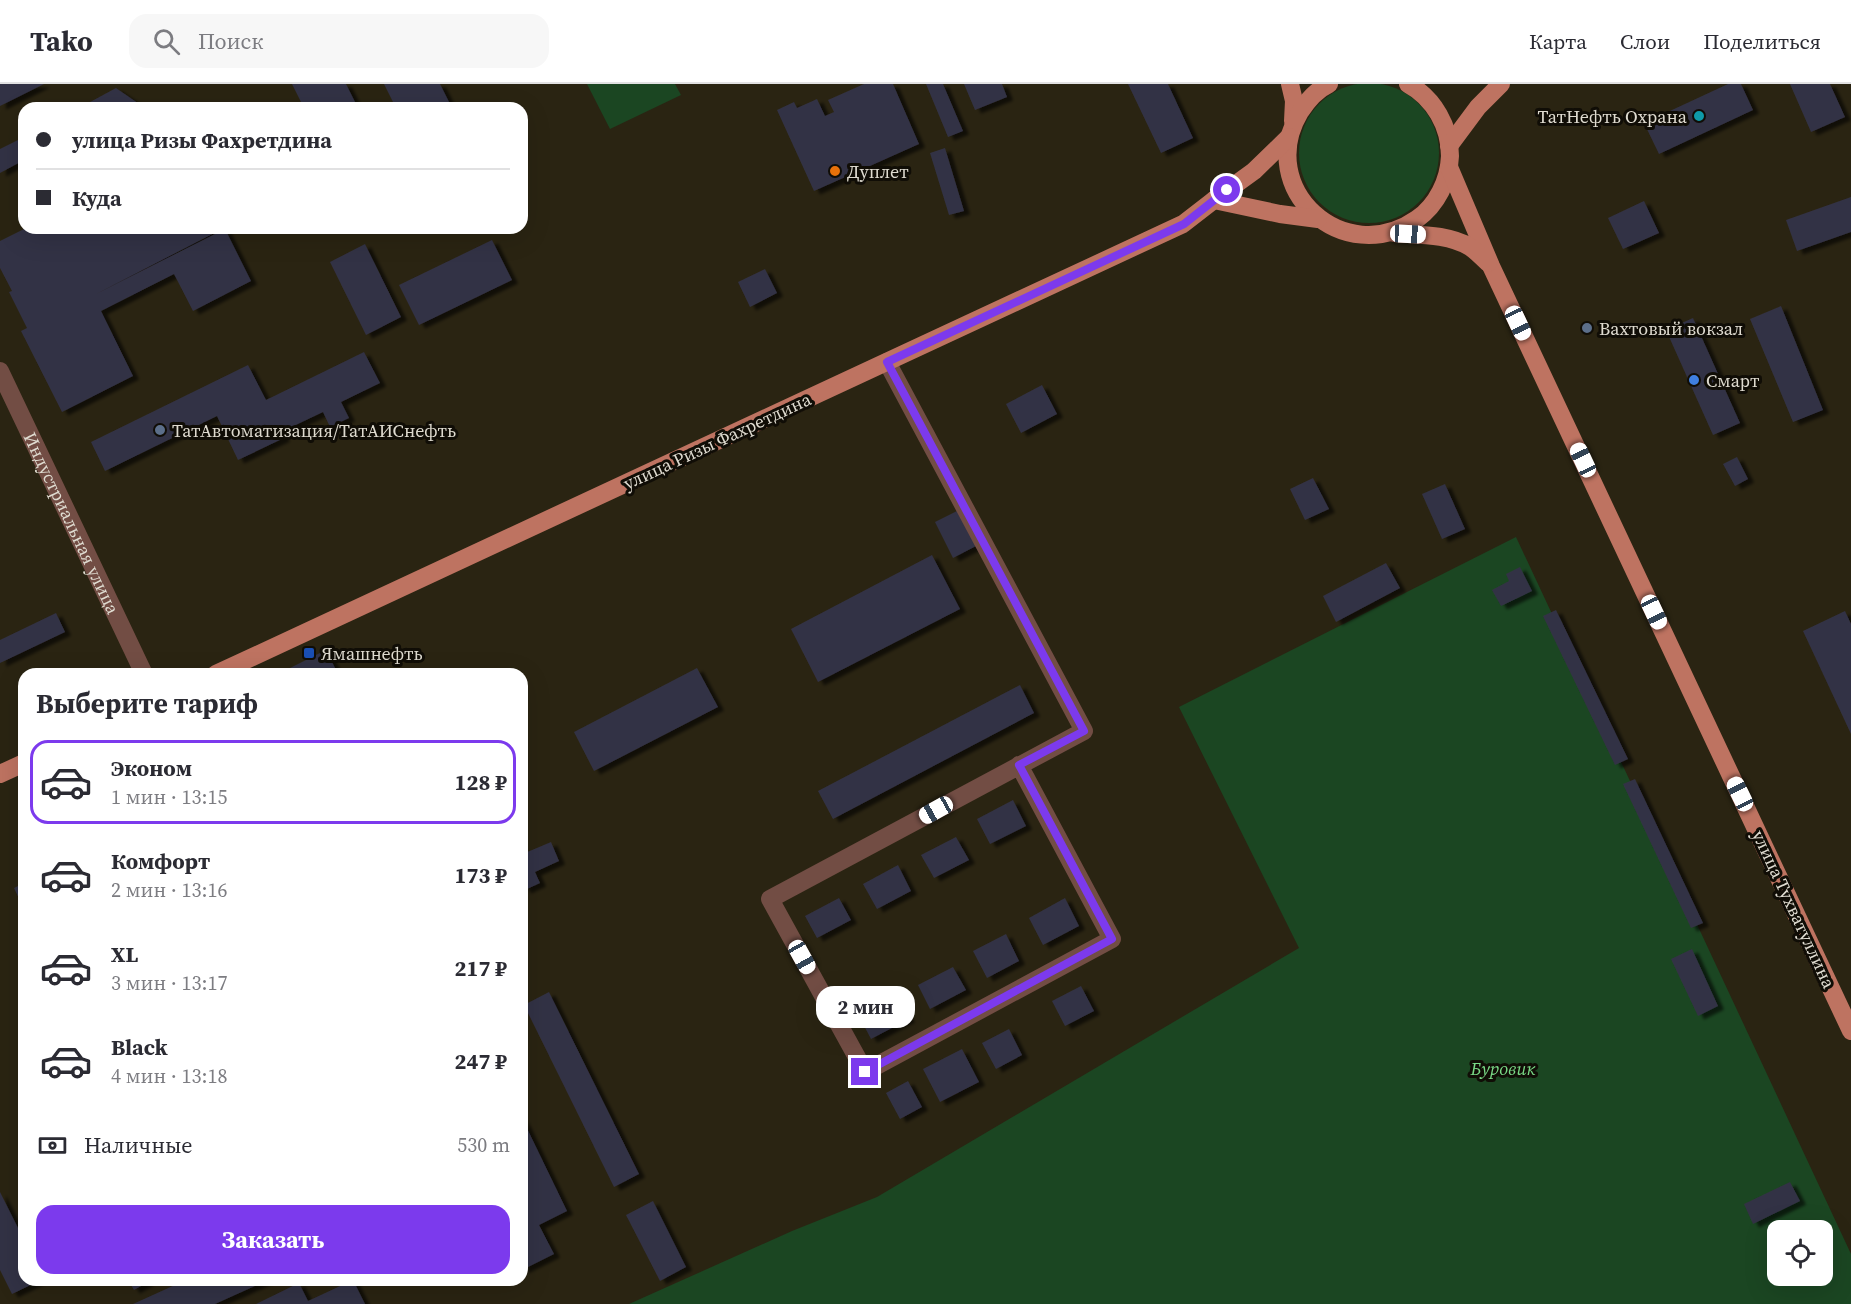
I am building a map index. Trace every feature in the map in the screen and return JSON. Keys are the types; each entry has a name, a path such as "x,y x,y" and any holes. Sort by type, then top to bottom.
{"main road":[{"path":"1290,84 1294,100 1287,160 1292,182 1302,202 1318,219 1352,234 1371,236 1390,233 1451,239 1470,247 1491,266"},
{"name":"улица Ризы Фахретдина","path":"229,668 1184,224 1254,171 1291,130 1305,103 1322,87 1329,84"},
{"path":"1390,233 1407,226 1435,201 1444,185 1449,167 1446,132 1433,106 1424,95 1408,84"},
{"path":"1449,146 1478,107 1501,84"},
{"name":"улица Тухватуллина","path":"1449,167 1491,266 1851,1031"},
{"path":"1214,200 1280,214 1318,219"},
{"path":"0,774 18,766"}],"street":[{"path":"887,362 1084,731 1019,765 770,899 865,1072 1112,939 1019,765"},
{"name":"Индустриальная улица","path":"0,371 141,668"}],"green space":[{"path":"1369,83 1396,88 1419,103 1434,126 1439,153 1434,180 1419,203 1396,218 1369,223 1342,218 1319,203 1304,180 1299,153 1304,126 1319,103 1342,88"},
{"path":"587,84 675,84 681,95 610,129"},
{"name":"Буровик","path":"1516,537 1851,1254 1851,1304 629,1304 792,1231 877,1197 1299,948 1179,707"}],"building":[{"path":"0,84 44,84 0,106"},
{"path":"292,84 346,84 355,102 301,102"},
{"path":"384,84 440,84 449,102 393,102"},
{"path":"864,84 893,84 919,144 814,191 777,110 794,102 797,108 817,99 825,116 834,112 828,100"},
{"path":"926,84 943,84 963,131 948,137"},
{"path":"964,84 1002,84 1007,97 975,110"},
{"path":"1128,84 1168,84 1193,138 1161,153"},
{"name":"ТатНефть Охрана","path":"1728,84 1741,84 1753,110 1659,154 1644,123"},
{"path":"1790,84 1830,84 1845,117 1811,132"},
{"path":"116,88 136,102 90,102"},
{"path":"18,140 18,163 0,173 0,149"},
{"path":"945,148 964,211 949,215 930,153"},
{"path":"1851,197 1851,232 1797,251 1786,220"},
{"path":"1644,201 1659,233 1623,249 1608,218"},
{"path":"18,232 18,234 212,234 94,295 215,234 228,234 251,281 193,311 174,274 101,311 133,376 62,412 21,331 27,328 0,268 0,241"},
{"path":"492,240 512,280 419,325 399,285"},
{"path":"365,244 401,317 366,335 330,262"},
{"path":"765,269 777,293 750,307 738,282"},
{"path":"1781,306 1823,410 1793,422 1750,319"},
{"path":"1693,318 1740,423 1713,435 1666,330"},
{"path":"364,352 380,383 341,402 349,418 330,427 323,412 281,432 284,438 238,460 217,416 105,471 91,442 248,365 266,400"},
{"path":"1042,385 1057,414 1021,433 1006,404"},
{"path":"1737,457 1748,479 1735,486 1723,464"},
{"path":"1313,478 1329,509 1305,520 1290,489"},
{"path":"1445,484 1465,529 1442,539 1422,494"},
{"path":"957,511 976,546 953,558 935,522"},
{"path":"932,555 960,609 818,682 791,629"},
{"path":"1386,563 1400,588 1336,622 1323,596"},
{"path":"1520,567 1532,591 1501,606 1492,590 1509,581 1506,574"},
{"path":"1556,610 1628,759 1615,765 1543,616"},
{"path":"1845,611 1851,624 1851,734 1803,631"},
{"path":"56,613 65,632 0,663 0,640"},
{"path":"326,650 335,668 290,668"},
{"path":"697,668 718,707 594,771 574,732"},
{"path":"1020,685 1034,713 833,819 818,791"},
{"path":"1635,779 1703,923 1691,928 1623,784"},
{"path":"1013,800 1026,826 990,844 977,819"},
{"path":"956,837 969,860 934,878 921,855"},
{"path":"551,842 559,861 535,872 540,883 528,889 528,852"},
{"path":"898,865 911,891 877,909 863,884"},
{"path":"839,898 851,920 817,938 805,916"},
{"path":"1065,898 1079,926 1043,945 1029,918"},
{"path":"1006,934 1019,961 987,978 973,951"},
{"path":"1692,949 1718,1006 1698,1016 1671,959"},
{"path":"953,967 966,990 930,1009 918,985"},
{"path":"1081,986 1094,1011 1065,1026 1052,1001"},
{"path":"549,992 639,1174 614,1187 528,1013 528,1003"},
{"path":"895,994 909,1019 871,1039 858,1014"},
{"path":"1009,1029 1022,1055 996,1069 982,1043"},
{"path":"962,1049 979,1082 940,1102 923,1069"},
{"path":"908,1081 922,1107 900,1119 886,1093"},
{"path":"528,1130 567,1211 539,1225 554,1254 528,1267"},
{"path":"1790,1182 1800,1201 1753,1224 1744,1204"},
{"path":"0,1192 18,1228 18,1286 29,1286 12,1294 0,1270"},
{"path":"653,1201 686,1267 660,1281 626,1215"},
{"path":"173,1286 255,1286 215,1304 133,1304"},
{"path":"293,1286 300,1286 308,1301 340,1286 356,1286 365,1304 256,1304"}],"place":[{"name":"ТатНефть Охрана","path":"1699,116"},
{"name":"Дуплет","path":"835,171"},
{"name":"Вахтовый вокзал","path":"1587,328"},
{"name":"Смарт","path":"1694,380"},
{"name":"ТатАвтоматизация/ТатАИСнефть","path":"160,430"},
{"name":"Ямашнефть","path":"309,653"}],"route":[{"path":"865,1072 1112,939 1019,765 1084,731 887,362 1184,224 1227,190"}]}
